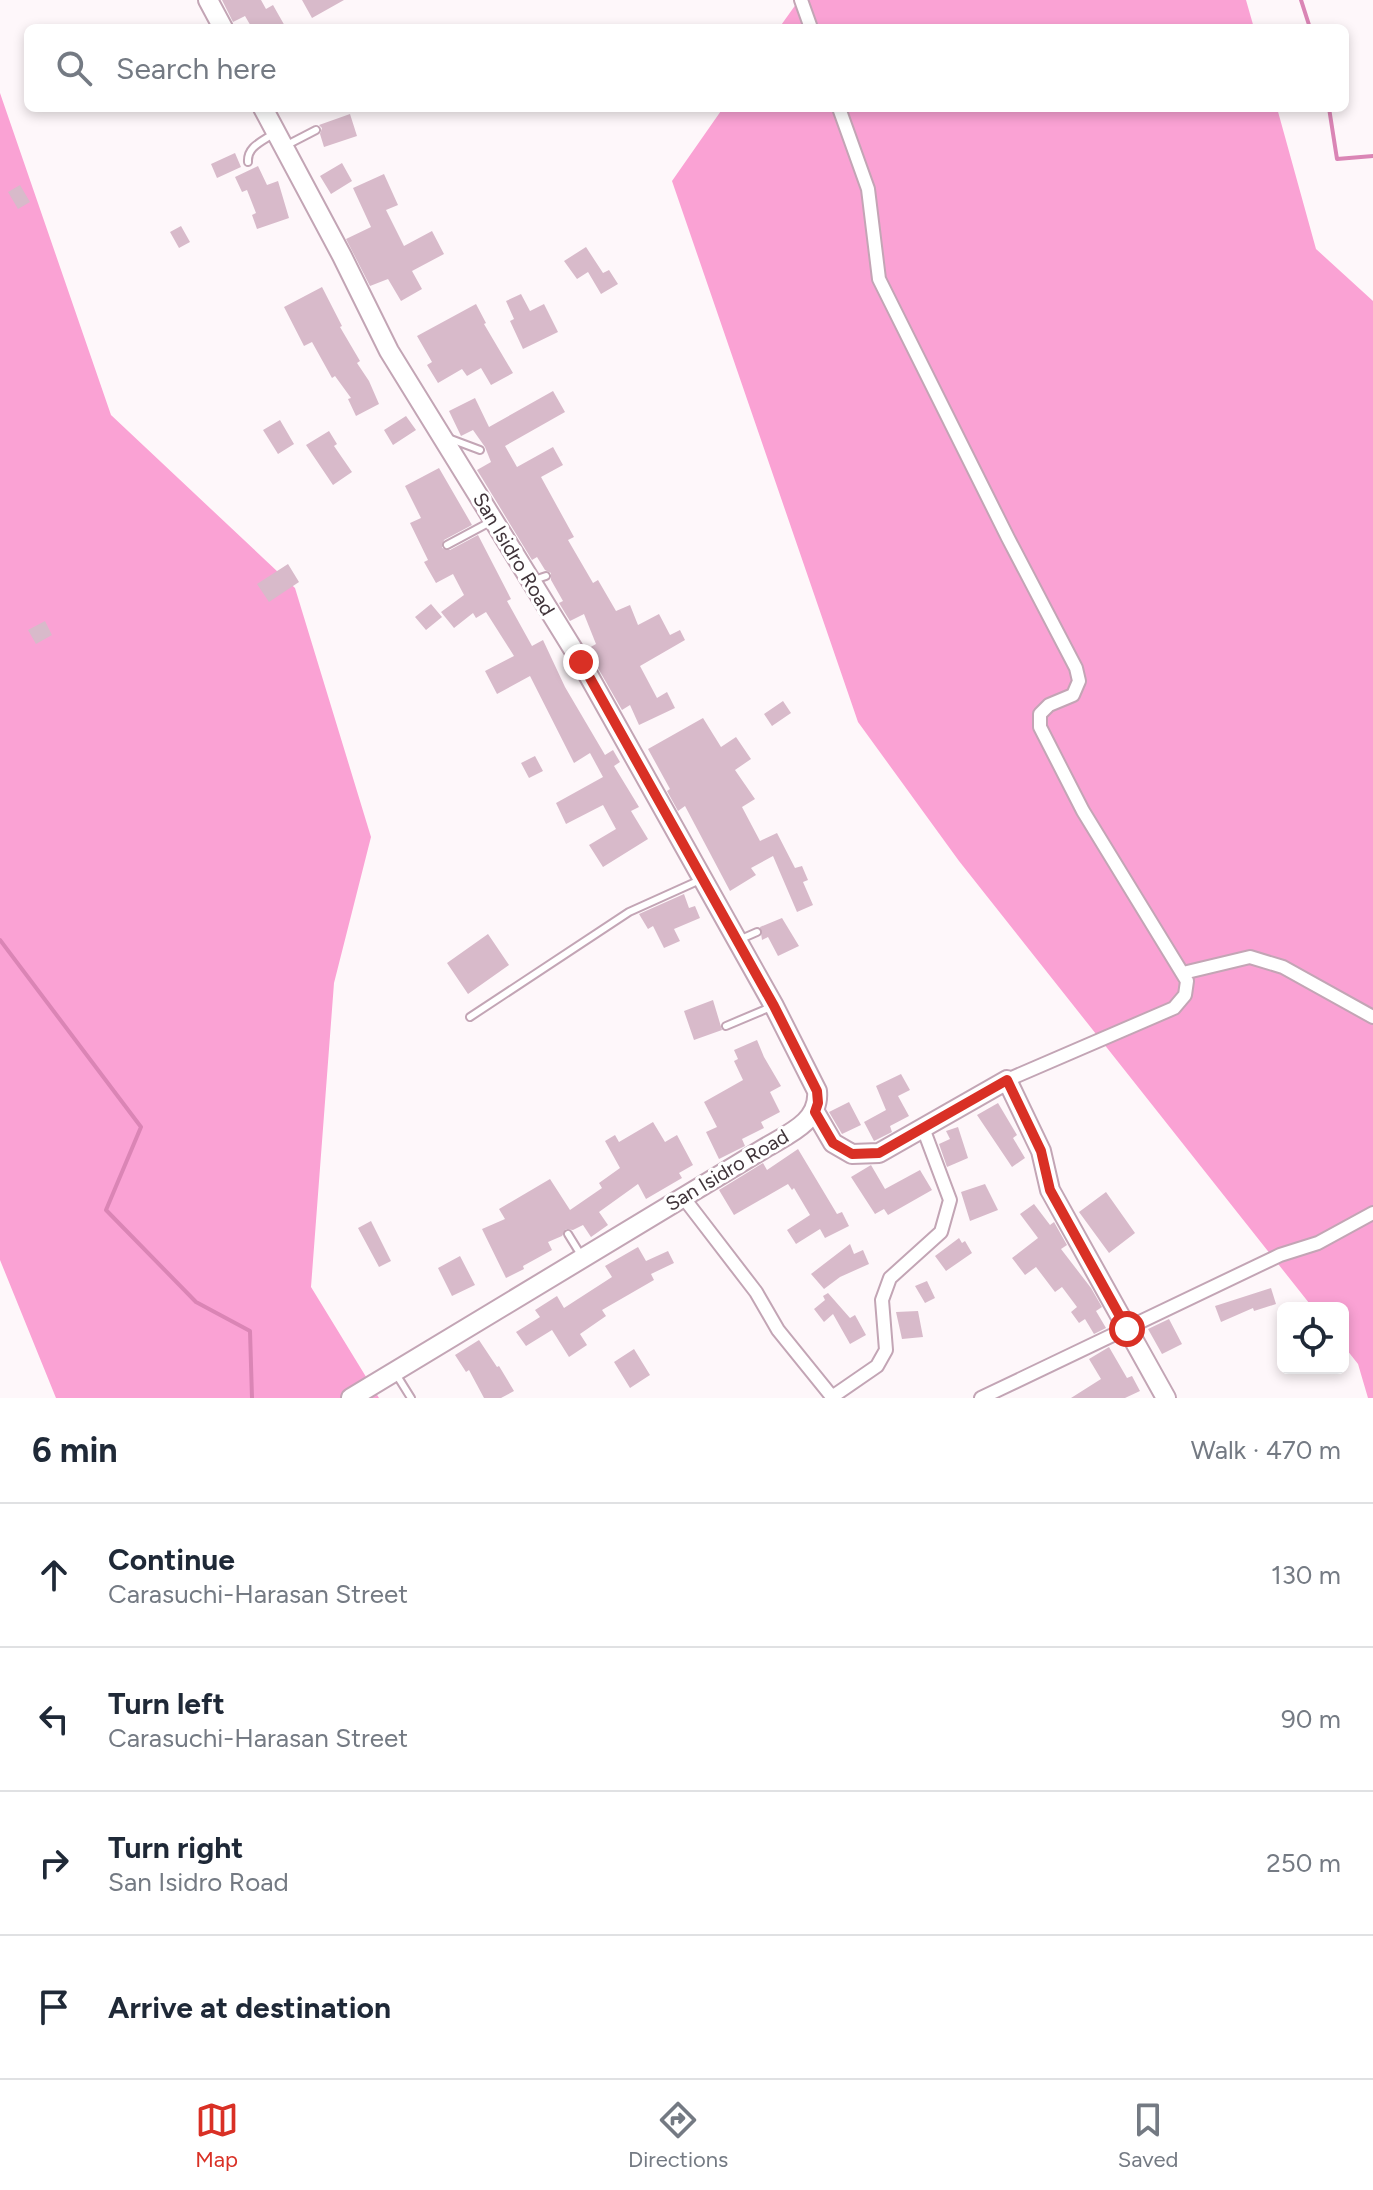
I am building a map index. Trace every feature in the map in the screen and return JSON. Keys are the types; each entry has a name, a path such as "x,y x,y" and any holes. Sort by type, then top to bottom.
{"street":[{"path":"208,0 221,24"},
{"path":"801,0 810,24"},
{"name":"San Isidro Road","path":"265,112 389,351 494,520 538,579 588,676 774,1006 817,1091 818,1103 815,1112 804,1123 778,1140 351,1398"},
{"path":"815,1112 833,1143 852,1154 879,1153 1007,1080 1174,1008 1185,995 1187,981 1083,811 1040,727 1040,714 1049,705 1073,695 1079,681 1076,668 879,279 868,189 840,112"},
{"path":"1183,973 1250,957 1283,967 1373,1017"},
{"path":"1007,1080 1041,1151 1050,1190 1166,1398"},
{"path":"683,1197 756,1292 778,1330 832,1398 877,1366 886,1350 882,1300 890,1278 941,1232 950,1200 923,1128"},
{"path":"981,1398 1280,1255 1318,1243 1373,1213"}],"lane":[{"path":"248,162 252,148 316,130"},
{"path":"441,435 480,450"},
{"path":"447,545 494,520"},
{"path":"470,1017 629,912 703,879"},
{"path":"737,940 757,932"},
{"path":"726,1026 774,1006"},
{"path":"568,1234 582,1257"},
{"path":"394,1371 411,1398"}],"shaded area":[{"path":"799,0 1246,0 1253,24 782,24"},
{"path":"0,93 111,415 295,588 371,837 334,983 311,1287 379,1398 56,1398 0,1260"},
{"path":"720,112 1278,112 1316,249 1373,301 1373,1398 1368,1398 1358,1364 1349,1353 1349,1302 1308,1302 959,861 858,722 672,181"}],"building":[{"path":"222,0 261,0 266,9 273,5 284,24 250,24 245,16 233,22"},
{"path":"302,0 344,0 312,18"},
{"path":"350,114 357,136 324,147 319,125"},
{"path":"235,153 241,167 217,178 211,164"},
{"path":"342,163 352,181 331,194 320,176"},
{"path":"258,166 267,185 278,181 289,218 257,229 252,215 256,213 247,190 242,192 235,177"},
{"path":"384,174 398,205 386,210 404,246 432,231 444,254 412,271 422,289 401,301 388,279 370,286 346,239 371,227 353,188"},
{"path":"20,185 30,202 18,209 8,192"},
{"path":"181,226 190,242 179,248 170,232"},
{"path":"586,247 603,273 609,270 618,284 601,294 588,272 577,279 564,261"},
{"path":"322,287 379,404 356,416 348,399 351,398 335,376 332,378 312,342 304,346 284,307"},
{"path":"521,294 530,311 544,304 558,332 523,349 510,321 514,319 506,301"},
{"path":"476,304 484,324 513,373 491,385 481,368 467,376 462,369 438,383 427,365 432,362 417,336"},
{"path":"553,391 565,412 505,446 517,467 553,447 563,465 541,477 574,537 568,540 593,583 598,580 616,611 630,605 638,625 659,614 670,635 680,630 685,640 640,666 657,698 667,692 675,708 639,725 630,705 622,710 587,649 596,644 584,614 570,621 559,603 563,601 551,580 551,573 545,570 537,557 532,560 477,470 491,462 485,447 473,430 461,436 449,411 475,398 489,427"},
{"path":"406,416 416,430 393,445 384,430"},
{"path":"280,420 294,444 278,454 263,430"},
{"path":"329,431 337,444 334,446 352,472 333,485 306,445"},
{"path":"439,468 472,525 444,540 442,548 450,550 478,535 511,599 507,601 532,646 543,640 565,687 605,755 613,750 620,762 614,766 639,807 631,811 648,839 603,867 589,845 616,829 603,805 566,824 556,803 603,777 590,753 574,763 530,676 497,694 485,671 514,656 486,612 476,618 473,613 454,628 441,612 464,595 453,574 436,583 424,562 428,560 410,523 421,518 405,486"},
{"path":"288,564 299,582 269,602 257,584"},
{"path":"431,604 442,617 426,630 415,617"},
{"path":"45,621 52,635 36,644 28,630"},
{"path":"783,701 791,713 772,726 764,714"},
{"path":"703,718 721,747 736,737 751,759 735,770 755,799 742,807 760,841 777,833 795,868 802,866 808,880 803,882 813,905 797,912 773,856 751,868 756,875 730,891 685,806 678,811 648,749"},
{"path":"535,756 543,771 529,778 521,763"},
{"path":"684,894 689,908 695,906 700,918 674,929 680,941 664,948 653,926 648,929 639,914"},
{"path":"782,918 799,946 778,956 768,937 762,940 760,927"},
{"path":"488,934 509,965 468,994 447,963"},
{"path":"713,1000 722,1030 694,1040 684,1011"},
{"path":"757,1040 781,1086 770,1092 780,1112 761,1122 764,1128 742,1139 745,1146 719,1159 706,1132 717,1127 704,1102 743,1080 734,1061 738,1059 734,1050"},
{"path":"901,1074 910,1090 898,1096 909,1116 890,1126 892,1132 874,1141 864,1122 886,1110 876,1086"},
{"path":"849,1102 861,1125 842,1134 829,1112"},
{"path":"998,1103 1017,1135 1013,1138 1025,1158 1012,1167 977,1115"},
{"path":"653,1122 665,1142 677,1135 693,1165 679,1173 682,1178 646,1199 638,1184 599,1212 608,1225 591,1237 583,1225 573,1230 566,1229 562,1236 548,1242 552,1250 506,1278 482,1229 505,1219 499,1209 550,1179 570,1210 602,1188 599,1183 620,1168 605,1141 615,1135 619,1142"},
{"path":"958,1127 968,1158 947,1167 939,1144 950,1139 946,1131"},
{"path":"798,1149 837,1214 842,1212 849,1226 825,1238 820,1229 796,1244 787,1230 810,1215 794,1188 792,1190 788,1184 734,1215 719,1190 763,1163 767,1170"},
{"path":"871,1165 885,1189 920,1170 932,1190 888,1215 884,1209 875,1214 851,1177"},
{"path":"985,1184 998,1210 970,1221 961,1192"},
{"path":"1106,1192 1135,1233 1109,1253 1079,1212"},
{"path":"1034,1204 1050,1225 1054,1222 1067,1245 1061,1249 1102,1307 1096,1311 1106,1328 1094,1334 1085,1319 1079,1323 1071,1312 1077,1307 1062,1287 1055,1292 1036,1267 1025,1275 1012,1258 1038,1238 1020,1214"},
{"path":"371,1221 391,1261 379,1267 358,1228"},
{"path":"959,1238 962,1243 965,1241 972,1253 946,1271 935,1256"},
{"path":"850,1244 854,1254 863,1250 869,1264 840,1277 824,1289 811,1274"},
{"path":"638,1247 646,1261 668,1251 674,1263 651,1274 654,1280 602,1310 606,1316 580,1334 587,1345 569,1357 552,1330 526,1346 516,1332 540,1317 535,1310 557,1296 564,1308 612,1277 605,1266"},
{"path":"460,1256 475,1285 452,1296 438,1268"},
{"path":"927,1281 935,1298 925,1303 915,1286"},
{"path":"1271,1288 1276,1304 1254,1311 1253,1308 1221,1322 1215,1306"},
{"path":"828,1293 850,1318 855,1315 866,1335 850,1344 833,1314 824,1322 814,1309"},
{"path":"918,1311 923,1337 902,1339 896,1312"},
{"path":"1169,1319 1182,1344 1162,1354 1148,1329"},
{"path":"479,1340 514,1391 501,1398 484,1398 469,1370 466,1372 455,1355"},
{"path":"1109,1347 1127,1378 1132,1376 1140,1391 1125,1398 1071,1398 1101,1379 1089,1359"},
{"path":"634,1349 650,1375 630,1388 614,1362"}],"waterway":[{"path":"1301,0 1309,24"},
{"path":"1330,112 1337,159 1373,156"},
{"path":"0,940 141,1127 106,1210 196,1302 250,1331 252,1398"}],"route":[{"path":"581,662 774,1006 817,1091 815,1112 833,1143 852,1154 879,1153 1007,1080 1041,1151 1050,1190 1127,1329"}]}
